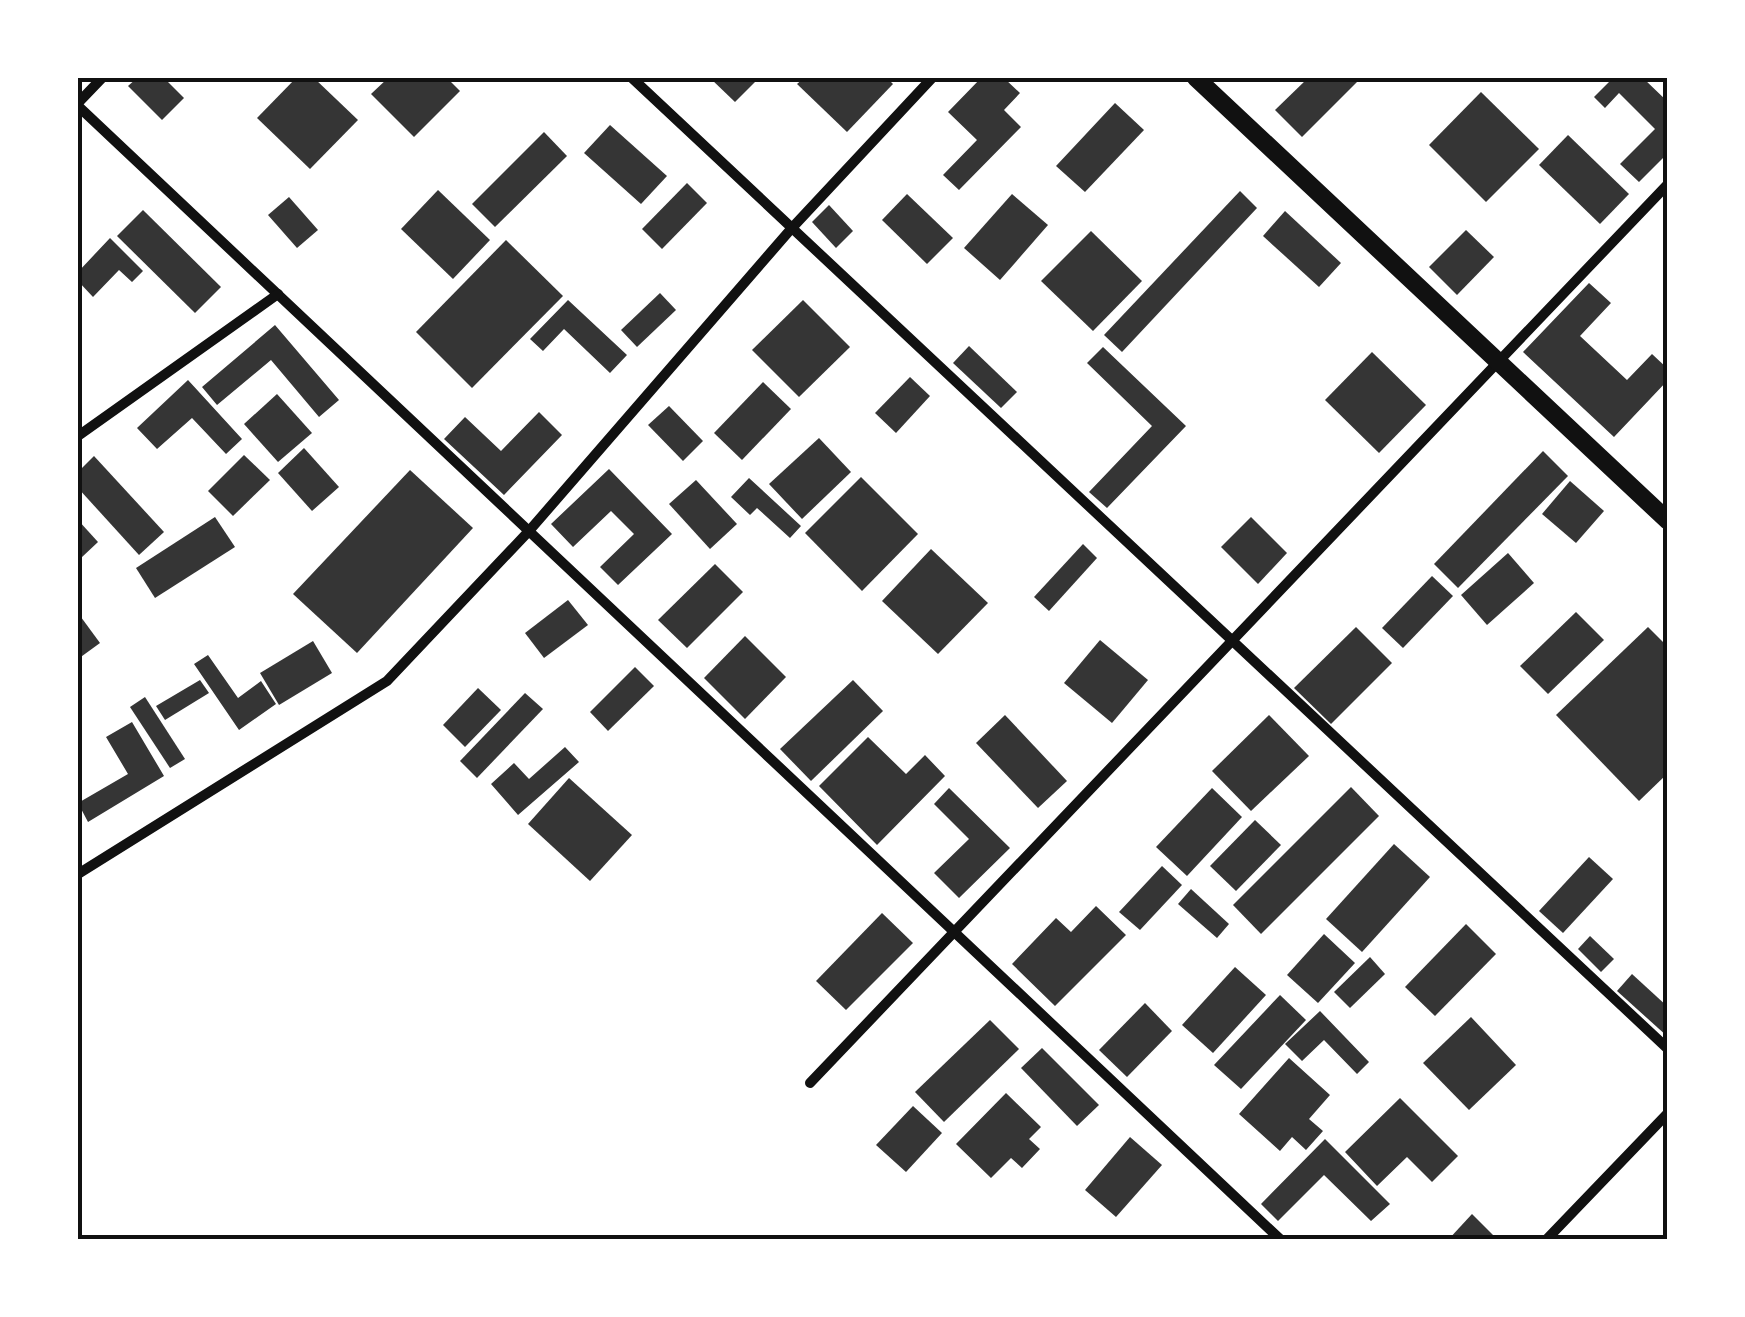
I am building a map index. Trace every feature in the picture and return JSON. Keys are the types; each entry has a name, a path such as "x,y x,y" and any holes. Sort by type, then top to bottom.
{"street":[{"path":"102,78 78,104 1281,1240"},
{"path":"632,78 1668,1049"},
{"path":"78,874 387,682 529,531 791,230 932,78"},
{"path":"1196,78 1668,521"},
{"path":"810,1082 1668,184"},
{"path":"78,436 278,294"},
{"path":"1546,1240 1668,1113"}],"building":[{"path":"137,78 164,78 184,98 162,120 128,86"},
{"path":"296,78 314,78 358,120 310,169 257,118"},
{"path":"388,78 447,78 460,91 414,137 371,94"},
{"path":"710,78 759,78 735,102"},
{"path":"804,78 887,78 893,84 847,132 797,84"},
{"path":"981,78 1004,78 1020,93 1004,110 1021,127 959,190 943,175 977,140 948,112"},
{"path":"1308,78 1361,78 1302,137 1275,110"},
{"path":"1613,78 1643,78 1668,102 1668,153 1639,182 1620,164 1655,129 1619,93 1605,108 1594,97"},
{"path":"1481,92 1539,149 1486,202 1429,145"},
{"path":"1115,103 1144,130 1085,192 1056,166"},
{"path":"610,125 667,176 641,204 584,153"},
{"path":"544,132 567,156 495,227 472,204"},
{"path":"1568,135 1629,194 1600,224 1539,165"},
{"path":"687,183 707,203 662,249 642,229"},
{"path":"438,190 490,240 453,279 401,229"},
{"path":"1240,191 1257,208 1122,352 1104,335"},
{"path":"907,194 953,238 927,264 882,220"},
{"path":"1012,194 1048,225 1000,280 964,248"},
{"path":"289,197 318,230 297,248 268,215"},
{"path":"829,205 853,231 836,248 812,222"},
{"path":"143,210 221,287 195,313 117,236"},
{"path":"1285,211 1341,263 1319,287 1263,236"},
{"path":"1466,230 1494,257 1457,295 1429,267"},
{"path":"1091,231 1142,281 1093,331 1041,281"},
{"path":"110,238 143,271 132,282 119,270 93,297 78,281 78,272"},
{"path":"506,240 563,296 472,388 416,332"},
{"path":"1589,283 1611,303 1580,336 1627,380 1652,354 1668,369 1668,380 1614,437 1523,352"},
{"path":"660,293 676,310 637,347 621,330"},
{"path":"568,300 627,355 610,373 564,329 543,351 530,339"},
{"path":"803,300 850,347 799,397 752,350"},
{"path":"275,325 339,400 319,417 271,360 217,405 202,387"},
{"path":"969,346 1017,392 1001,408 953,363"},
{"path":"1103,347 1186,426 1107,508 1089,492 1152,426 1087,363"},
{"path":"1372,352 1426,405 1379,453 1325,400"},
{"path":"910,377 930,396 896,433 875,413"},
{"path":"188,380 242,439 226,454 192,418 157,449 137,428"},
{"path":"763,382 791,409 742,460 714,433"},
{"path":"277,394 312,433 278,462 244,424"},
{"path":"669,406 703,441 683,461 648,425"},
{"path":"539,412 562,435 504,495 444,439 465,417 501,451"},
{"path":"819,438 851,472 802,519 769,484"},
{"path":"304,448 339,487 312,511 278,473"},
{"path":"1543,451 1568,476 1458,588 1434,564"},
{"path":"244,455 270,480 233,516 208,491"},
{"path":"94,456 164,532 139,555 78,488 78,472"},
{"path":"609,469 672,534 618,585 600,567 634,534 611,511 573,547 551,524"},
{"path":"410,470 473,528 357,653 293,594"},
{"path":"861,477 918,534 862,591 805,533"},
{"path":"749,478 801,526 790,538 757,508 750,515 731,497"},
{"path":"696,480 737,524 710,549 669,504"},
{"path":"1570,481 1604,511 1576,543 1542,514"},
{"path":"215,517 235,547 155,598 136,568"},
{"path":"1251,517 1287,553 1258,584 1221,547"},
{"path":"78,520 98,542 81,558 78,555"},
{"path":"1083,544 1097,558 1049,611 1034,597"},
{"path":"931,549 988,603 938,654 882,601"},
{"path":"1508,553 1534,583 1487,625 1461,595"},
{"path":"715,564 743,592 687,648 658,620"},
{"path":"1432,576 1453,596 1403,648 1382,628"},
{"path":"568,600 588,625 544,658 525,633"},
{"path":"1576,612 1604,640 1548,694 1520,666"},
{"path":"78,613 100,643 78,659"},
{"path":"1356,627 1392,663 1331,724 1294,688"},
{"path":"1648,627 1668,647 1668,773 1639,801 1556,715"},
{"path":"745,636 786,677 745,719 704,678"},
{"path":"1100,640 1148,680 1112,723 1064,683"},
{"path":"313,641 332,673 279,705 260,673"},
{"path":"208,655 238,698 261,681 276,704 239,730 194,664"},
{"path":"635,667 654,686 608,731 590,712"},
{"path":"200,680 209,693 165,720 156,706"},
{"path":"853,680 883,711 811,781 780,749"},
{"path":"478,688 501,710 465,747 443,725"},
{"path":"525,693 543,709 477,778 460,761"},
{"path":"145,697 185,759 170,768 130,707"},
{"path":"1005,715 1067,781 1038,808 976,743"},
{"path":"1269,715 1309,756 1251,811 1212,771"},
{"path":"132,722 164,776 88,822 78,803 128,774 106,737"},
{"path":"868,737 906,774 925,755 945,776 877,845 819,786"},
{"path":"565,747 579,762 518,815 491,784 514,763 529,779"},
{"path":"569,778 632,835 590,881 528,824"},
{"path":"1351,787 1379,816 1261,934 1233,905"},
{"path":"949,788 1010,848 959,898 934,873 969,839 934,804"},
{"path":"1212,788 1242,817 1187,876 1156,847"},
{"path":"1255,820 1281,845 1236,891 1210,866"},
{"path":"1394,844 1430,877 1362,952 1326,919"},
{"path":"1589,857 1613,879 1563,933 1539,911"},
{"path":"1162,866 1182,885 1140,930 1119,912"},
{"path":"1191,889 1229,924 1217,938 1178,904"},
{"path":"1096,906 1126,935 1055,1006 1012,964 1056,918 1071,932"},
{"path":"882,913 913,943 846,1010 816,981"},
{"path":"1466,924 1496,954 1435,1016 1405,987"},
{"path":"1324,934 1355,963 1318,1003 1287,975"},
{"path":"1590,936 1614,959 1601,972 1578,949"},
{"path":"1370,957 1385,974 1350,1008 1334,992"},
{"path":"1235,967 1266,995 1213,1053 1182,1025"},
{"path":"1632,974 1668,1007 1668,1037 1617,991"},
{"path":"1280,995 1306,1020 1241,1089 1214,1065"},
{"path":"1145,1003 1172,1031 1127,1077 1099,1050"},
{"path":"1320,1011 1369,1062 1357,1074 1324,1040 1302,1061 1285,1044"},
{"path":"1471,1017 1516,1065 1469,1110 1423,1063"},
{"path":"990,1020 1019,1049 944,1122 915,1092"},
{"path":"1042,1048 1099,1105 1077,1126 1021,1068"},
{"path":"1289,1058 1330,1095 1309,1119 1323,1131 1306,1150 1292,1137 1280,1151 1239,1114"},
{"path":"1006,1093 1041,1127 1029,1139 1040,1149 1022,1168 1011,1158 991,1178 956,1144"},
{"path":"1400,1098 1458,1156 1432,1182 1407,1157 1377,1186 1345,1152"},
{"path":"913,1106 942,1133 906,1172 876,1145"},
{"path":"1130,1137 1162,1165 1116,1217 1085,1190"},
{"path":"1325,1139 1390,1204 1371,1221 1324,1175 1278,1221 1261,1204"},
{"path":"1472,1214 1498,1240 1448,1240"}]}
